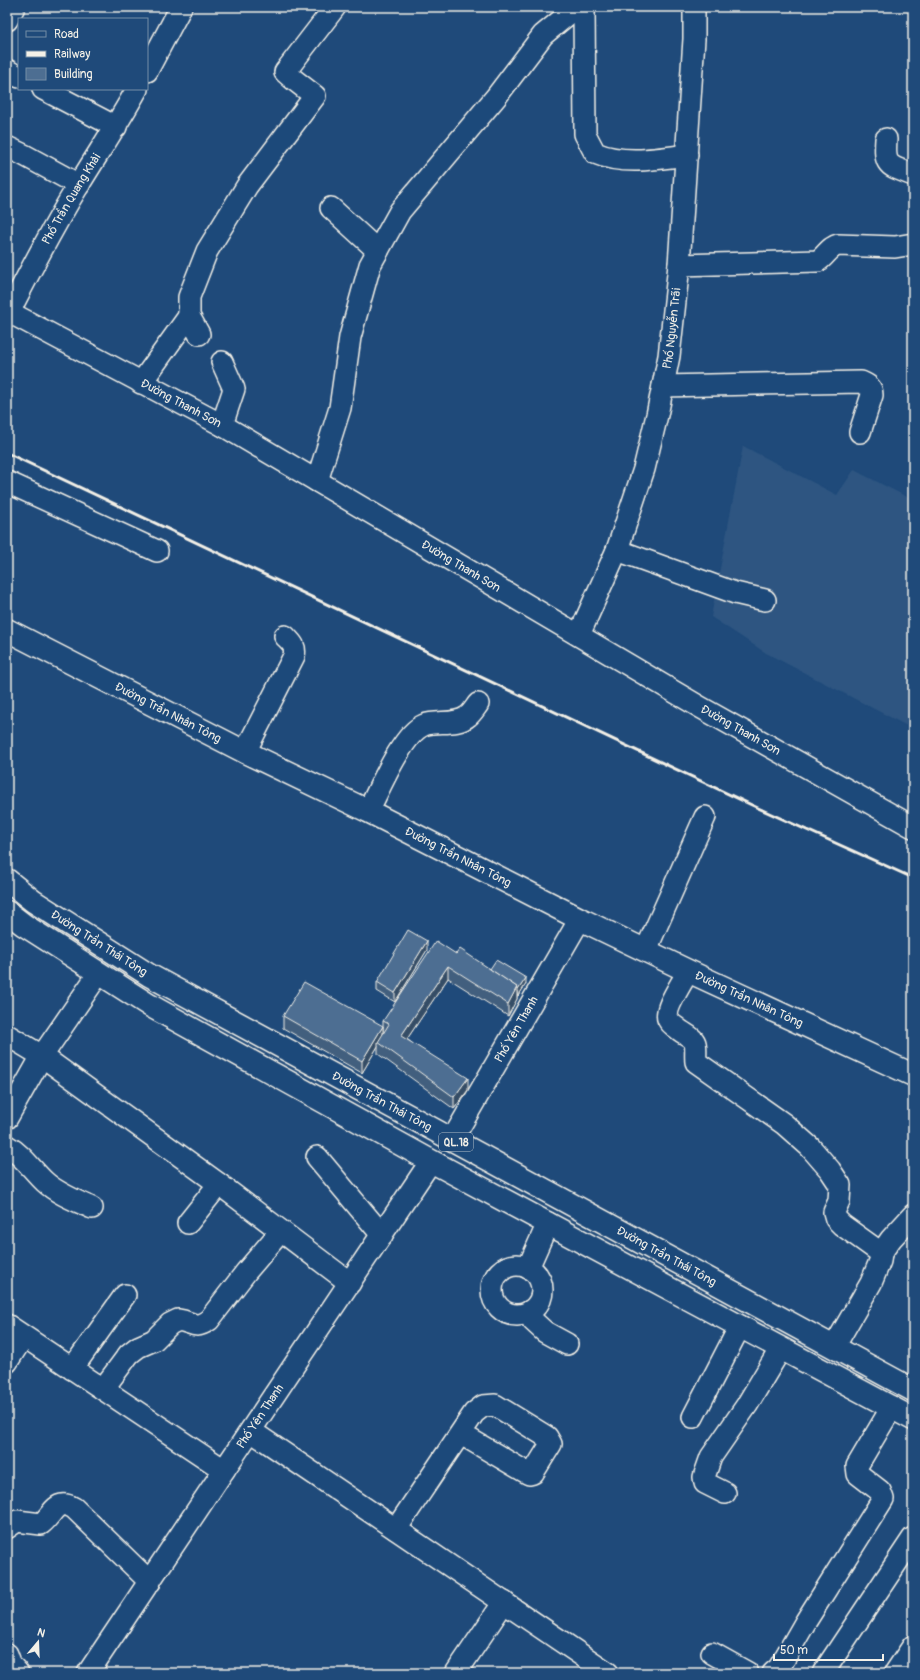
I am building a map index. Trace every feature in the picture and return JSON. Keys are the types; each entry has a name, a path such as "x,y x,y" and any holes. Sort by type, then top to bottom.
{"main road":[{"name":"Đường Trần Nhân Tông","path":"7,630 245,752 368,811 580,919 688,971 913,1075"},
{"name":"Đường Trần Thái Tông","path":"7,880 33,901 149,975 264,1039 913,1390"},
{"name":"Đường Trần Thái Tông","path":"7,912 24,925 149,1005 431,1160 913,1419"},
{"path":"253,1061 264,1039"},
{"path":"885,1404 890,1377"}],"street":[{"path":"7,20 14,7"},
{"path":"148,69 181,7"},
{"path":"199,334 189,316 189,297 207,251 247,186 315,96 285,72 335,7"},
{"path":"317,481 340,408 350,337 370,265 400,211 496,97 543,35 577,7"},
{"path":"584,7 585,134 595,153 606,158 644,160 686,155"},
{"name":"Phố Nguyễn Trãi","path":"579,634 617,550 644,469 669,356 679,265 694,39 694,7"},
{"path":"7,70 18,76"},
{"path":"45,90 116,127"},
{"name":"Phố Trần Quang Khải","path":"8,311 47,239 116,127 136,90"},
{"path":"886,140 884,156 888,162 894,168 913,175"},
{"path":"7,147 79,185"},
{"path":"331,208 378,251"},
{"path":"679,265 818,261 825,257 833,246 838,245 895,247 913,244"},
{"name":"Đường Thanh Sơn","path":"8,311 222,425 579,634 700,707 913,827"},
{"path":"141,383 189,316"},
{"path":"222,362 234,389 222,425"},
{"path":"663,386 861,382 868,385 872,390 872,395 860,432"},
{"path":"7,482 157,551"},
{"path":"617,550 735,593 764,600"},
{"path":"245,752 294,656 295,650 293,644 285,636"},
{"path":"368,811 391,766 412,733 424,725 461,720 467,717 478,704"},
{"path":"646,950 705,817"},
{"name":"Phố Yên Thanh","path":"452,1140 580,919"},
{"path":"688,971 670,1004 667,1015 669,1021 681,1032 694,1040 696,1045 696,1062 784,1124 810,1147 830,1170 840,1185 839,1201 834,1212 836,1219 842,1225 882,1253"},
{"path":"7,1118 42,1056 99,973"},
{"path":"7,1035 42,1056 219,1184 350,1283"},
{"path":"7,1146 19,1153 46,1183 66,1196 92,1208"},
{"path":"317,1157 382,1234"},
{"name":"Phố Yên Thanh","path":"88,1673 431,1160"},
{"path":"188,1223 219,1184"},
{"path":"834,1347 871,1283 882,1253 891,1239 913,1215"},
{"path":"528,1268 548,1223"},
{"path":"103,1389 129,1354 138,1347 154,1340 170,1324 178,1320 197,1326 209,1320 246,1272 281,1231"},
{"path":"516,1265 528,1268 536,1274 541,1287 539,1301 530,1311 516,1315 503,1311 494,1300 492,1294 494,1280 503,1269 516,1265"},
{"path":"72,1369 125,1295"},
{"path":"530,1311 533,1321 545,1332 567,1344"},
{"path":"693,1417 740,1326"},
{"path":"7,1362 15,1331 224,1470"},
{"path":"725,1493 705,1483 704,1477 711,1457 747,1405 781,1348"},
{"path":"773,1673 779,1668 806,1621 883,1499 880,1491 858,1474 857,1466 885,1404"},
{"path":"251,1431 608,1673"},
{"path":"396,1529 461,1434"},
{"path":"7,1528 17,1521 41,1524 58,1506 63,1504 69,1505 74,1508 150,1582"},
{"path":"823,1673 913,1538"},
{"path":"456,1673 504,1602"},
{"path":"895,1673 913,1646"},
{"path":"712,1653 748,1673"},
{"path":"7,1654 11,1665 18,1673"}],"shaded area":[{"path":"743,446 837,495 854,470 913,500 913,729 766,653 711,617"}],"building":[{"path":"408,930 427,941 395,993 377,982"},
{"path":"436,941 456,954 460,949 517,987 508,1004 448,966 401,1036 468,1078 454,1097 378,1042 389,1024 383,1021"},
{"path":"496,960 526,978 518,990 517,987 490,969"},
{"path":"304,982 383,1026 362,1061 283,1016"}],"railway":[{"path":"7,453 758,808 913,878"}]}
